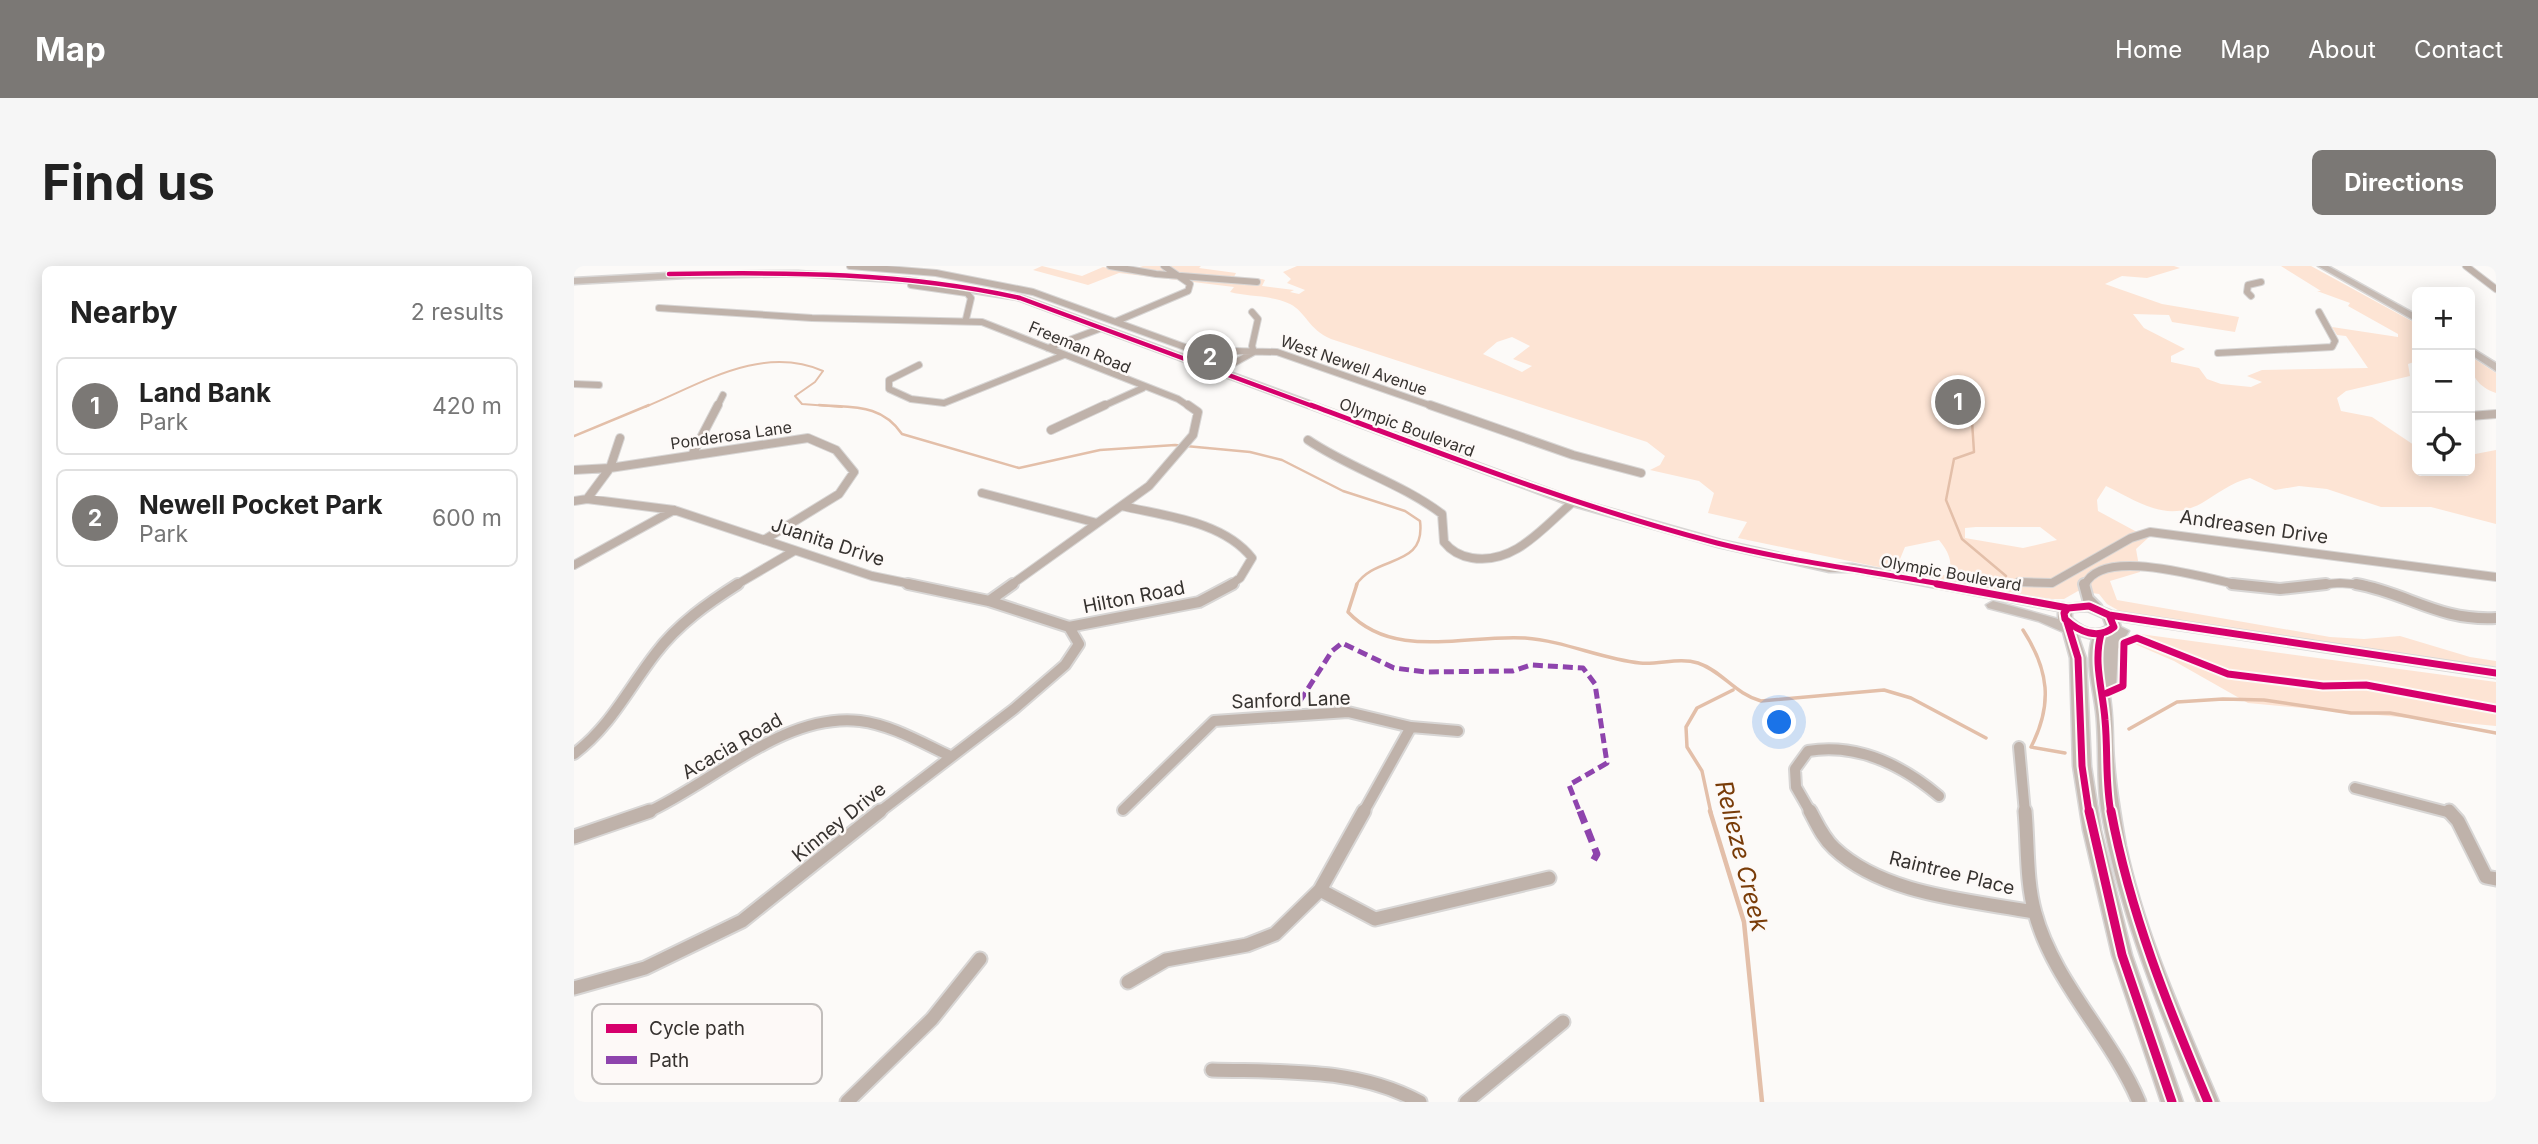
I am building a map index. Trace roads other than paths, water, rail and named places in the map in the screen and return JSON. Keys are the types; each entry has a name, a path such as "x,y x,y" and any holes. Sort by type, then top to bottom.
{"main road":[{"path":"2322,266 2412,316"},
{"path":"621,267 612,274 646,275"},
{"path":"577,283 621,267"},
{"name":"Olympic Boulevard","path":"577,283 646,275 824,272 924,279 1020,298 1573,502 1718,543 1829,568 1846,575 1980,602 2043,618 2080,613"},
{"name":"Olympic Boulevard","path":"577,283 742,274"},
{"path":"2475,353 2496,368"},
{"name":"Olympic Boulevard","path":"1829,568 1852,568 2080,613 2496,673"},
{"path":"2172,1102 2122,955 2092,830 2082,766 2078,658 2080,613 2115,624 2096,661 2106,720 2105,762 2117,838 2146,951 2208,1102"},
{"name":"Olympic Boulevard","path":"2080,613 2082,631 2165,633 2290,648 2304,647"}],"street":[{"name":"West Newell Avenue","path":"850,266 936,273 1033,292 1193,350 1277,352 1573,455 1641,473"},
{"path":"936,273 950,266"},
{"path":"1110,266 1181,277 1257,282"},
{"path":"1117,321 1188,292 1190,284 1164,266"},
{"path":"2466,266 2496,289"},
{"path":"2251,296 2247,292 2248,285 2261,282"},
{"path":"911,285 967,293 971,298 966,319"},
{"name":"Freeman Road","path":"659,308 825,318 966,319 982,322 1143,388 1178,399 1198,412 1193,435 1178,456 1149,486 989,601"},
{"path":"1218,372 1254,352 1252,346 1258,319 1252,312"},
{"path":"2218,354 2231,350 2332,347 2335,341 2319,312"},
{"path":"1048,348 1099,329"},
{"path":"919,365 889,380 889,389 911,399 944,403 1064,355"},
{"path":"574,384 600,385"},
{"path":"1051,430 1143,388"},
{"path":"693,453 723,395"},
{"path":"2475,416 2496,414"},
{"path":"587,499 610,468 620,438"},
{"name":"Ponderosa Lane","path":"574,470 610,468 693,453 808,438 836,450 854,472 839,494 764,540"},
{"path":"1308,440 1335,458 1424,499 1442,514 1442,536 1448,548 1469,558 1492,559 1521,550 1573,502"},
{"path":"982,493 1097,523"},
{"name":"Juanita Drive","path":"574,501 587,499 674,510 872,576 989,601 1069,627"},
{"name":"Hilton Road","path":"1069,627 1106,618 1180,608 1209,599 1235,584 1248,568 1252,558 1240,542 1222,533 1122,506"},
{"path":"574,565 674,510"},
{"name":"Andreasen Drive","path":"2019,582 2052,583 2131,538 2150,533 2496,577"},
{"path":"574,754 616,717 656,653 672,636 730,589 794,551"},
{"path":"2080,613 2086,588 2092,586 2098,576 2121,566 2136,565 2269,590 2343,582 2368,586 2444,616 2467,620 2496,618"},
{"name":"Kinney Drive","path":"574,988 645,968 742,921 950,756 1014,709 1065,665 1079,644 1069,627"},
{"name":"Sanford Lane","path":"1123,810 1214,721 1348,712 1410,727 1458,732"},
{"name":"Acacia Road","path":"574,837 651,810 689,792 778,737 826,721 860,721 906,735 950,756"},
{"path":"1128,982 1166,961 1247,945 1275,934 1320,890 1410,727"},
{"path":"2019,747 2034,912 2040,934 2127,1071 2139,1102"},
{"name":"Raintree Place","path":"1939,796 1921,779 1903,769 1839,748 1808,751 1793,768 1792,777 1799,793 1832,846 1865,870 1946,894 2034,912"},
{"path":"2355,788 2448,810 2458,821 2491,878"},
{"path":"1320,890 1375,919 1549,878"},
{"path":"847,1102 932,1019 980,959"},
{"path":"1466,1102 1563,1022"},
{"path":"1212,1070 1363,1078 1399,1088 1420,1102"}],"waterway":[{"path":"645,407 732,370 777,362 800,364 823,371 815,382 795,396 802,404 842,407"},
{"path":"1944,396 1956,407"},
{"path":"574,436 649,405"},
{"path":"819,405 854,407 875,412 894,424 902,434 1019,468 1100,450 1175,445 1250,452 1282,460 1343,491 1405,511 1420,521 1420,536 1415,547 1408,554 1365,575 1356,585"},
{"path":"1954,405 1972,421 1974,452 1954,459 1946,500 1962,539 2006,576"},
{"path":"1357,584 1348,612 1366,627 1387,636 1432,642 1525,638 1640,663 1691,661 1707,667 1744,693 1761,701 1884,690 1911,698 1986,738"},
{"path":"2023,630 2038,659 2045,687 2043,716 2031,747 2065,753"},
{"name":"Relieze Creek","path":"1711,813 1702,771 1687,747 1686,727 1697,708 1733,690"},
{"path":"2129,729 2177,702 2223,699 2264,700 2351,713 2390,713 2496,733"},
{"name":"Relieze Creek","path":"1710,811 1744,922 1762,1102"}],"place":[{"name":"Newell Pocket Park","path":"1210,357"},
{"name":"Land Bank","path":"1958,402"}]}
